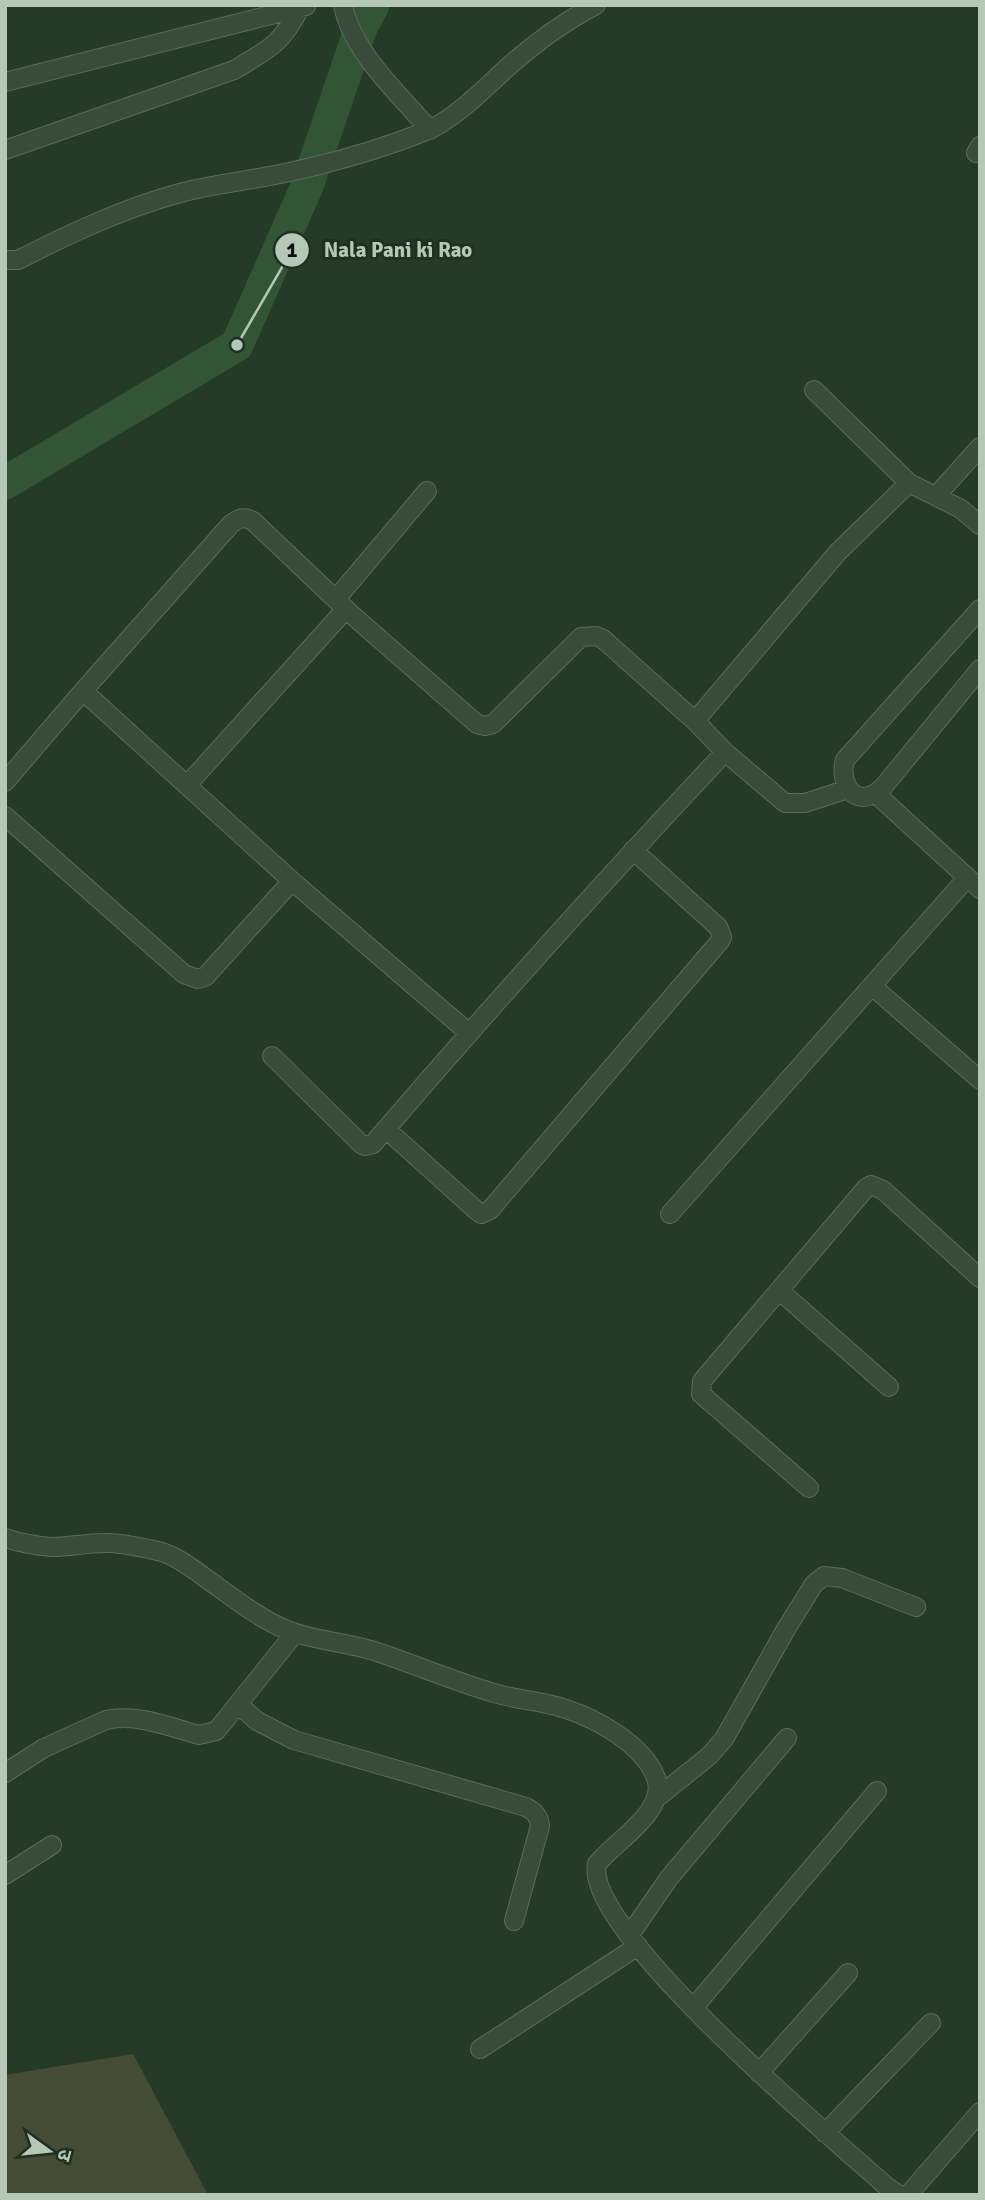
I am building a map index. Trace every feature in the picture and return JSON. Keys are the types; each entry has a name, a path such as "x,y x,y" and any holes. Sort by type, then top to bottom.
{"street":[{"path":"343,5 347,24 368,58 430,130"},
{"path":"5,260 18,260 114,215 148,203 182,193 294,171 430,130 470,102 513,63 554,32 596,5"},
{"path":"5,82 305,6"},
{"path":"5,150 234,70 278,42 305,6"},
{"path":"814,390 909,483 961,509 980,525"},
{"path":"937,495 980,447"},
{"path":"695,721 838,552 909,483"},
{"path":"187,784 341,604 427,491"},
{"path":"5,782 231,524 247,518 477,724 493,724 581,637 596,636 603,639 695,721 725,752 785,803 805,803 848,789"},
{"path":"980,609 845,761 843,779 848,789 862,796 875,793 884,786 980,670"},
{"path":"83,691 292,881 469,1033"},
{"path":"272,1056 361,1144 373,1144 633,850 725,752"},
{"path":"670,1213 872,986 973,883 875,793"},
{"path":"5,816 184,974 198,979 205,977 292,881"},
{"path":"387,1129 477,1212 481,1214 490,1210 722,937 718,927 633,850"},
{"path":"872,986 980,1080"},
{"path":"809,1488 701,1394 702,1381 866,1188 872,1185 883,1189 980,1278"},
{"path":"780,1291 889,1387"},
{"path":"5,1538 27,1545 53,1547 108,1543 165,1553 190,1567 266,1620 295,1633 347,1643 496,1694 554,1706 582,1715 614,1732 643,1756 656,1778 658,1797"},
{"path":"899,2195 758,2073 694,2007 634,1941 597,1882 595,1873 601,1859 648,1813 658,1797 709,1756 732,1729 786,1629 814,1584 824,1576 842,1578 916,1607"},
{"path":"5,1773 44,1748 106,1720 126,1717 199,1735 216,1731 295,1633"},
{"path":"238,1704 271,1730 294,1740 526,1807 535,1812 540,1826 514,1921"},
{"path":"480,2049 634,1941 669,1878 787,1738"},
{"path":"694,2007 877,1791"},
{"path":"5,1875 52,1845"},
{"path":"758,2073 848,1973"},
{"path":"825,2133 931,2023"},
{"path":"908,2195 980,2112"}],"green space":[{"path":"133,2054 208,2195 5,2195 5,2075"}],"waterway":[{"path":"5,483 237,345 307,186 360,30 373,5"}],"place":[{"name":"Nala Pani ki Rao","path":"237,345"}]}
